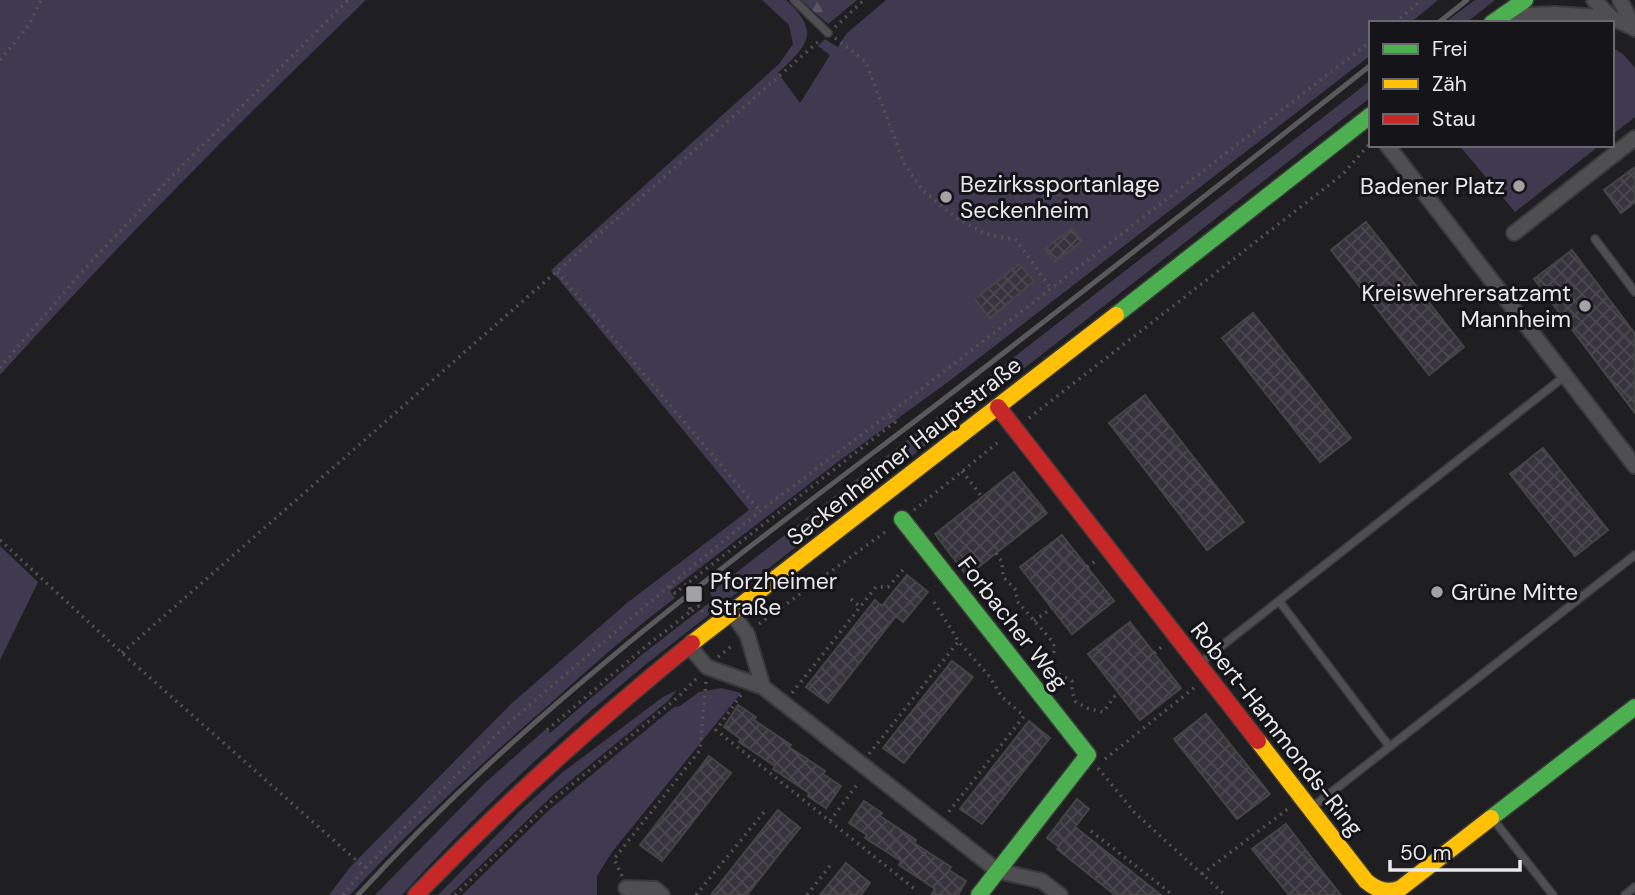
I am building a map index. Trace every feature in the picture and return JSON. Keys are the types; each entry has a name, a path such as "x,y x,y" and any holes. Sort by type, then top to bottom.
{"street":[{"path":"1497,19 1525,0"},
{"path":"1594,0 1612,18 1635,29"},
{"path":"1625,3 1635,29"},
{"path":"1497,19 1555,15 1612,18"},
{"name":"Seckenheimer Hauptstraße","path":"416,895 512,797 580,735 689,646 1369,119"},
{"path":"1514,233 1635,138"},
{"path":"1389,147 1635,466"},
{"name":"Robert-Hammonds-Ring","path":"998,407 1366,881 1382,892 1401,888 1635,707"},
{"name":"Forbacher Weg","path":"902,519 1092,760"},
{"path":"731,612 747,634 757,685"},
{"path":"689,646 707,667 757,685 784,703 998,871 1042,881 1060,895"},
{"path":"979,895 1092,760"},
{"path":"626,888 655,889 660,894"}],"lane":[{"path":"794,0 828,33"},
{"path":"1595,239 1635,292"},
{"path":"1203,671 1279,601 1565,376"},
{"path":"1306,804 1390,746 1635,555"},
{"path":"1279,601 1390,746"},
{"path":"1492,818 1553,895"},
{"path":"1625,895 1635,887"}],"path":[{"path":"0,60 29,25 41,0"},
{"path":"0,368 79,275 168,180 348,0"},
{"path":"122,653 864,0"},
{"path":"1397,21 1422,0"},
{"path":"828,33 866,62 904,163 922,190 958,219 986,234 1016,240 1050,287"},
{"path":"343,895 365,868 504,727 669,586 760,511 1369,43"},
{"path":"557,272 760,511"},
{"path":"698,576 895,422 889,414"},
{"path":"962,471 982,497"},
{"path":"0,540 122,653 365,868"},
{"path":"996,553 1002,562 1003,577 1016,590 1017,601 1052,641 1055,648 1050,666 1055,672 1072,681 1074,699 1078,705 1103,712 1119,694"},
{"path":"784,703 876,587 888,586 902,570"},
{"path":"669,586 675,593 688,583"},
{"path":"850,599 860,607"},
{"path":"934,602 959,642 990,677 1001,696 1024,716 939,824"},
{"path":"1034,621 1052,608"},
{"path":"547,730 690,612"},
{"path":"831,821 865,767 959,642"},
{"path":"626,888 614,859 700,750 707,667"},
{"path":"1203,671 1092,760 1135,813 1225,895"},
{"path":"757,685 716,730 916,890"},
{"path":"1202,874 1306,804"},
{"path":"696,895 764,812"},
{"path":"1091,831 1173,895"},
{"path":"807,895 833,862"}],"green space":[{"path":"0,0 366,0 180,184 0,375"},
{"name":"Bezirkssportanlage Seckenheim","path":"762,0 786,0 804,21 807,30 803,46 778,73 800,103 830,55 818,46 825,39 838,47 846,34 886,0 1438,0 1412,21 1369,21 1369,57 948,382 839,461 670,591 675,598 612,649 474,772 398,844 350,895 329,895 351,866 512,703 627,603 749,510 551,270 779,64 793,44 789,25"},
{"path":"801,0 857,0 828,24"},
{"path":"1475,0 1495,0 1469,21 1447,21"},
{"path":"1614,48 1635,68 1635,117 1614,133"},
{"path":"1369,82 1369,99 617,688 491,803 402,895 375,895 486,782 546,729 550,733 644,653 714,599 710,593"},
{"name":"Badener Platz","path":"1461,147 1597,147 1515,212"},
{"path":"0,546 38,582 0,660"},
{"path":"721,688 741,693 612,852 597,876 597,895 462,895 549,810 674,707 680,706 699,692"},
{"path":"677,690 668,701 553,795 450,895 438,895 522,809 563,772 663,697"}],"building":[{"path":"1635,167 1635,202 1621,213 1604,190"},
{"path":"1366,222 1464,347 1429,375 1331,250"},
{"path":"1072,228 1082,241 1055,262 1045,249"},
{"name":"Kreiswehrersatzamt Mannheim","path":"1572,250 1635,334 1635,413 1534,279"},
{"path":"1019,264 1034,281 990,318 975,299"},
{"path":"1253,313 1351,438 1320,462 1222,338"},
{"path":"1145,395 1244,522 1207,550 1109,423"},
{"path":"1543,448 1608,530 1575,556 1510,474"},
{"path":"1014,472 1047,513 967,576 935,534"},
{"path":"1062,535 1114,601 1072,634 1020,567"},
{"path":"907,575 928,592 903,622 896,616 828,703 806,687 875,600 882,606"},
{"path":"1130,622 1181,688 1140,720 1088,654"},
{"path":"952,661 973,677 904,763 883,748"},
{"path":"738,705 841,786 826,808 773,769 775,766 739,742 741,739 724,727"},
{"path":"1206,714 1270,794 1237,819 1174,739"},
{"path":"1029,721 1050,738 982,824 960,809"},
{"path":"709,756 731,773 662,861 640,845"},
{"path":"1077,799 1089,809 1075,827 1161,895 1115,895 1047,838"},
{"path":"864,801 882,813 880,816 916,840 914,843 951,867 949,870 966,881 958,895 931,895 935,889 899,865 901,861 865,838 867,835 849,823"},
{"path":"778,810 800,828 747,895 711,895"},
{"path":"1286,824 1341,895 1289,895 1252,849"},
{"path":"846,863 870,883 861,895 820,895"}],"railway":[{"path":"1441,21 1467,0"},
{"path":"358,895 420,830 484,769 550,709 686,596 1017,343 1369,67"}],"traffic: fast":[{"path":"1495,21 1525,0"},
{"path":"1116,315 1369,117"},
{"path":"902,519 1088,755 979,895"},
{"path":"1491,818 1635,707"}],"traffic: slow":[{"path":"692,643 1116,315"},
{"path":"1258,741 1366,881 1378,889 1391,891 1401,888 1491,818"}],"traffic: jam":[{"path":"998,407 1258,741"},
{"path":"416,895 550,765 692,643"}],"place":[{"name":"Badener Platz","path":"1519,186"},
{"name":"Bezirkssportanlage Seckenheim","path":"946,197"},
{"name":"Kreiswehrersatzamt Mannheim","path":"1585,306"},
{"name":"Grüne Mitte","path":"1437,592"},
{"name":"Pforzheimer Straße","path":"694,594"}]}
